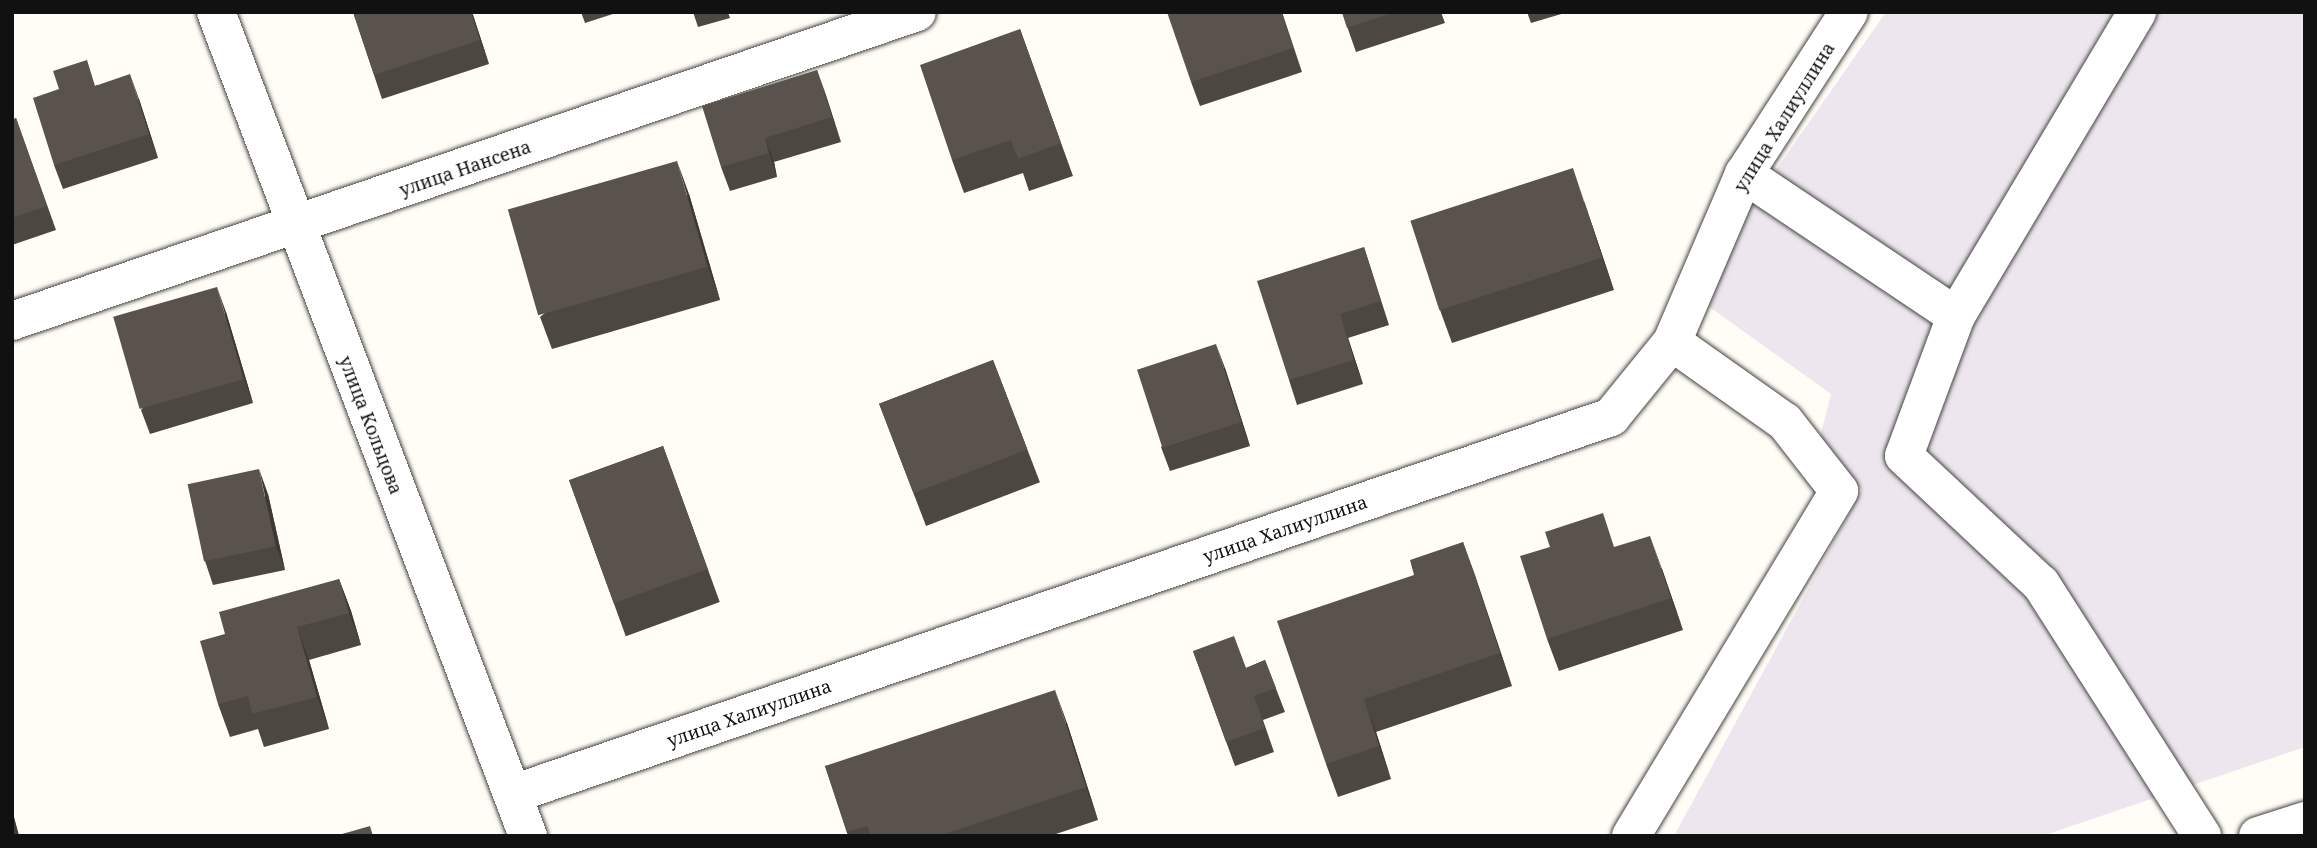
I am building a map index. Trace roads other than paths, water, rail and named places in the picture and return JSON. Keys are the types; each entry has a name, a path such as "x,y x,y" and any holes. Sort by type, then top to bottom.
{"street":[{"name":"улица Кольцова","path":"216,12 294,227 528,836"},
{"name":"улица Нансена","path":"12,321 294,227 917,12"},
{"name":"улица Халиуллина","path":"513,794 1611,417 1672,342 1744,174 1849,12"},
{"path":"2137,12 1956,316 1903,456 2041,584 2202,836"},
{"path":"1744,174 1956,316"},
{"path":"1632,836 1839,491 1786,422 1672,342"},
{"path":"2258,836 2305,821"}]}
